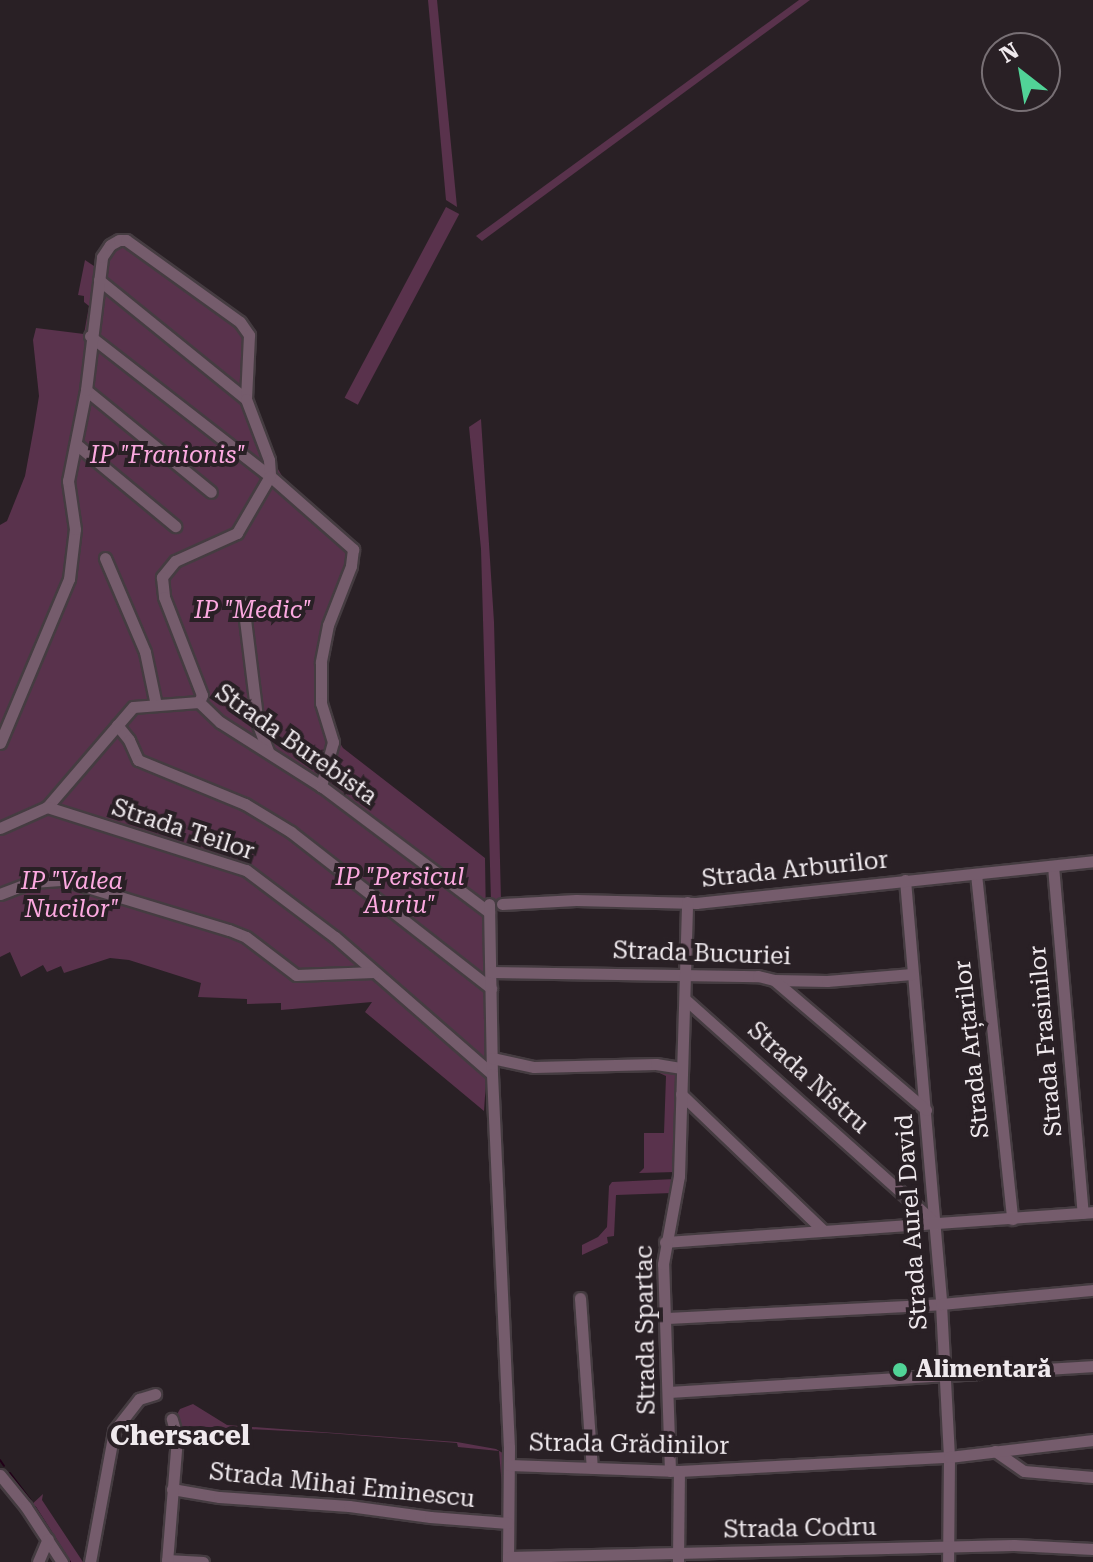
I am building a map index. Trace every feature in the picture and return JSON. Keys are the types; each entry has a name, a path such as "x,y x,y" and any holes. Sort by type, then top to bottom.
{"street":[{"path":"0,743 66,593 75,529 68,481 86,390 99,280 105,249 114,242 126,240 240,322 246,329 249,342 246,399 269,460 270,476 237,533 175,561 162,577 164,597 202,695 199,702"},
{"path":"99,280 246,399"},
{"path":"90,336 270,476 354,551 328,625 321,662 321,703 333,742 321,786"},
{"path":"86,390 211,492"},
{"path":"76,444 175,526"},
{"path":"105,558 145,652 156,705"},
{"path":"243,603 255,738"},
{"name":"Strada Burebista","path":"47,807 133,707 199,702 255,738 271,754 321,786 489,908"},
{"path":"117,725 127,735 138,760 245,804 291,832 491,988"},
{"path":"0,828 47,807"},
{"name":"Strada Teilor","path":"47,807 246,870 311,918 492,1074"},
{"name":"Strada Arburilor","path":"502,904 576,900 687,902 775,896 1093,861"},
{"name":"Strada Frasinilor","path":"1053,866 1088,1212"},
{"name":"Strada Arțarilor","path":"976,874 1012,1219"},
{"path":"0,894 32,882 64,880 229,930 246,937 296,975 374,972"},
{"name":"Strada Aurel David","path":"905,880 941,1304 949,1457 948,1562"},
{"name":"Strada Spartac","path":"678,1558 665,1242 679,1176 687,902"},
{"name":"Strada Grădinilor","path":"489,908 492,1074 509,1465 675,1471 949,1457 1093,1440"},
{"name":"Strada Bucuriei","path":"491,972 758,976 774,980 827,981 912,974"},
{"path":"774,980 926,1110"},
{"name":"Strada Nistru","path":"686,1000 935,1224"},
{"path":"492,1058 534,1067 656,1064 682,1068"},
{"path":"681,1094 822,1229"},
{"path":"665,1242 1088,1212"},
{"path":"667,1318 941,1304 1093,1290"},
{"path":"580,1298 592,1468"},
{"path":"670,1392 1093,1366"},
{"path":"90,1562 110,1442 139,1399 155,1394"},
{"path":"172,1419 177,1437 167,1561 203,1562"},
{"path":"995,1451 1024,1471 1093,1477"},
{"path":"508,1559 509,1465"},
{"path":"0,1476 62,1562"},
{"name":"Strada Mihai Eminescu","path":"172,1489 219,1497 349,1506 463,1521 508,1523"},
{"path":"38,1562 48,1539"},
{"name":"Strada Codru","path":"508,1559 678,1558 1014,1545 1093,1549"}],"green space":[{"path":"428,0 437,0 457,207 446,200"},
{"path":"799,0 810,0 482,241 476,236"},
{"path":"446,207 459,214 358,405 345,398"},
{"path":"116,238 249,328 251,400 256,422 278,469 286,483 359,545 356,562 324,651 324,699 332,730 343,748 485,858 488,1052 484,1111 365,1012 372,1002 281,1010 281,1003 247,1004 247,999 198,997 201,983 129,960 110,958 64,973 61,966 47,972 43,965 21,977 10,952 0,957 0,525 7,521 25,476 34,427 39,396 33,340 36,328 84,334 89,306 84,302 84,296 78,295 85,260 97,268"},
{"path":"481,419 494,622 501,900 491,901 481,549 469,427"},
{"path":"671,1068 678,1074 676,1172 639,1173 644,1168 644,1133 664,1133 666,1076 655,1071 582,1070"},
{"path":"675,1179 672,1193 616,1195 614,1236 607,1237 608,1243 582,1255 582,1245 598,1237 607,1227 609,1186 612,1182"},
{"path":"193,1404 227,1425 457,1442 496,1449 506,1455 504,1512 499,1451 458,1447 457,1443 327,1433 189,1426 185,1431 175,1418 180,1409"},
{"path":"43,1494 42,1500 83,1562 65,1562 30,1506"}],"waterway":[{"path":"0,1460 4,1466"},
{"path":"10,1473 30,1500"},
{"path":"35,1507 70,1562"}],"place":[{"name":"Alimentară","path":"900,1370"}],"district":[{"name":"Chersacel","path":"180,1436"}],"park label":[{"name":"IP \"Franionis\"","path":"168,456"},
{"name":"IP \"Medic\"","path":"253,611"},
{"name":"IP \"Persicul Auriu\"","path":"400,892"},
{"name":"IP \"Valea Nucilor\"","path":"72,896"}]}
